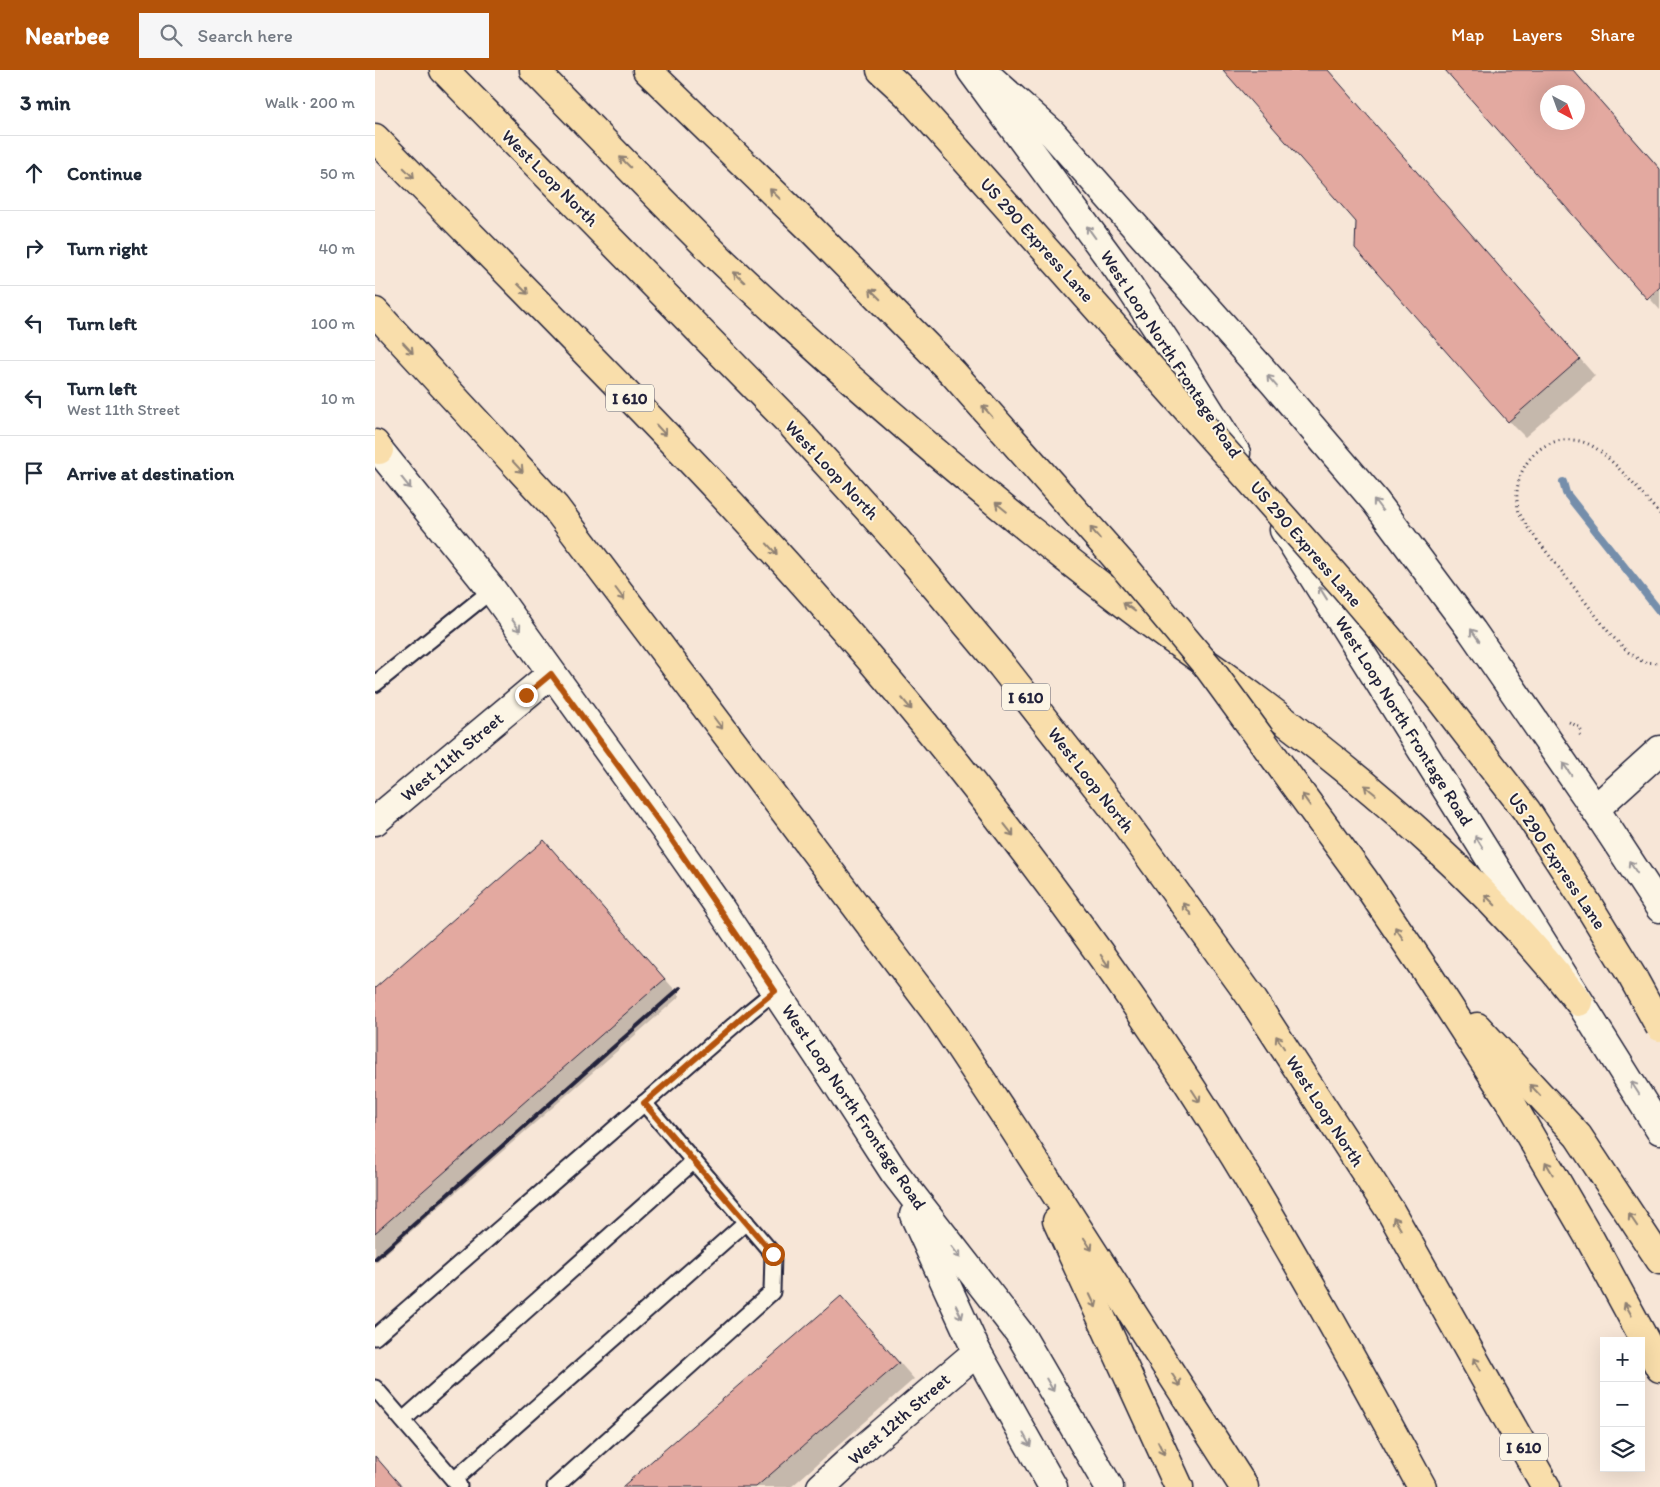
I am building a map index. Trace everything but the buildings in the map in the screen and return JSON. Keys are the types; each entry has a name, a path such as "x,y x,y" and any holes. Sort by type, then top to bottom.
{"highway":[{"name":"West Loop North","path":"444,70 793,426 897,541 1025,696 1126,824 1251,997 1391,1212 1546,1487"},
{"path":"534,70 715,254 863,392 970,482 1105,590 1255,698 1380,799 1444,855 1515,925 1549,962 1579,1002"},
{"path":"647,70 810,228 953,373 1085,520 1209,668 1364,880 1511,1103 1590,1238 1660,1368"},
{"path":"881,70 907,94"},
{"path":"890,70 907,94"},
{"name":"US 290 Express Lane","path":"907,94 1344,586 1437,695 1526,810 1590,908 1633,978 1660,1027"},
{"name":"I 610","path":"375,138 633,401 802,581 955,761 1088,936 1159,1038 1235,1156 1325,1309 1421,1484"},
{"path":"375,312 555,507 939,1016 1014,1129 1244,1487"},
{"path":"1427,973 1578,1136 1660,1260"},
{"path":"1014,1129 1179,1487"}],"main road":[{"name":"West Loop North Frontage Road","path":"971,70 1107,253 1168,345 1660,1130"},
{"path":"980,70 1053,133 1359,482 1472,631 1595,809 1660,908"},
{"name":"West Loop North Frontage Road","path":"376,446 492,590 669,835 775,991 894,1172 1020,1334 1109,1487"},
{"name":"West 11th Street","path":"375,821 551,674"},
{"path":"1595,809 1660,750"},
{"path":"894,1172 977,1352 1053,1487"},
{"name":"West 12th Street","path":"821,1487 977,1352"}],"lane":[{"path":"375,684 492,590"},
{"path":"375,1337 741,1018 775,991"},
{"path":"555,1487 772,1292 773,1254 644,1103"},
{"path":"403,1420 694,1161"},
{"path":"375,1388 457,1483 746,1222"}],"path":[{"path":"1660,514 1601,451 1587,443 1571,439 1554,441 1541,448 1527,460 1520,475 1517,491 1518,509 1528,528 1611,635 1628,652 1643,662 1660,663"},
{"path":"1580,740 1581,728"}],"waterway":[{"path":"1563,482 1566,493 1660,612"}],"railway":[{"path":"375,1259 680,988"}],"route":[{"path":"526,695 551,674 663,827 775,991 644,1103 773,1254"}]}
